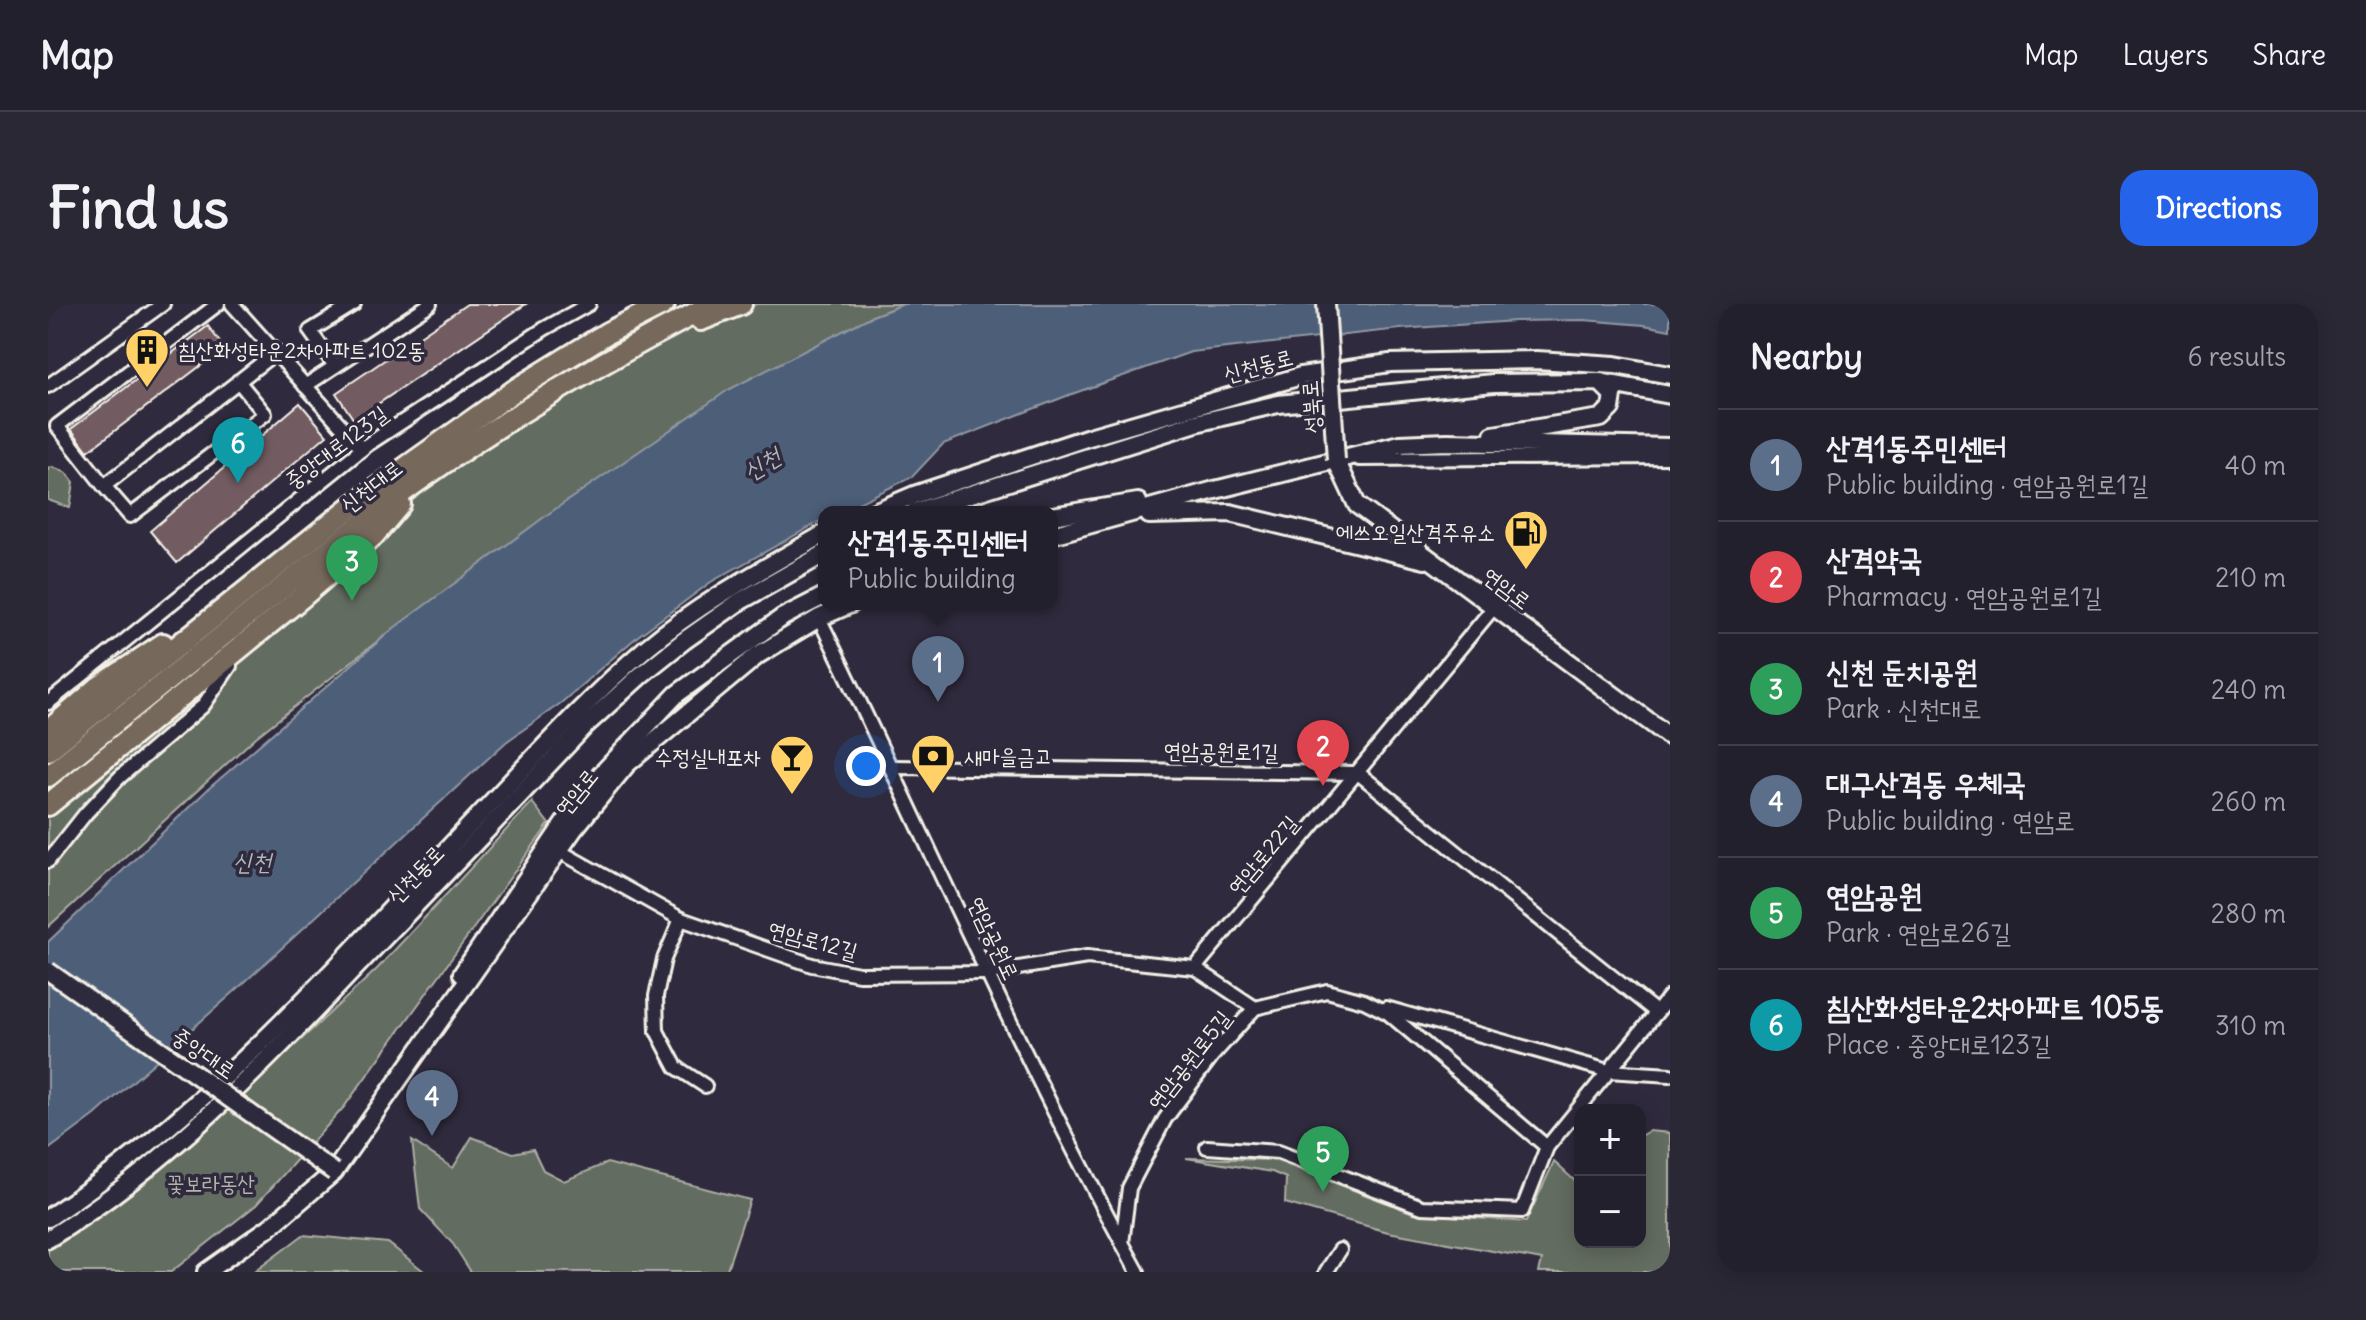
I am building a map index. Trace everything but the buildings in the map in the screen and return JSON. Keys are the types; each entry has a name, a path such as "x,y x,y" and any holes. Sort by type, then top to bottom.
{"highway":[{"path":"607,333 645,304"},
{"name":"신천대로","path":"48,750 356,503 518,388 607,333 664,304"},
{"name":"신천대로","path":"48,776 421,478 630,346 713,304"},
{"path":"630,346 741,304"},
{"path":"48,805 373,536 421,478"},
{"path":"48,731 99,687 279,566"}],"main road":[{"name":"성북로","path":"1326,304 1336,460"},
{"name":"신천동로","path":"888,506 1089,437 1301,376 1390,363 1537,360 1615,365 1670,375"},
{"path":"1447,442 1601,418 1611,408 1613,395 1600,382"},
{"name":"신천동로","path":"933,506 1181,427 1254,409 1494,383 1600,382 1670,395"},
{"path":"1058,533 1400,444 1447,442 1670,447"},
{"name":"연암로","path":"1336,460 1357,505 1670,737"},
{"path":"1058,515 1211,491"},
{"path":"1125,515 1230,513 1434,562"},
{"name":"신천동로","path":"48,1218 118,1170 228,1076 567,722 647,647 729,588 818,537"},
{"name":"신천동로","path":"48,1239 132,1183 194,1130 281,1046 587,724 641,675 739,602 818,557"},
{"name":"연암로","path":"403,1076 476,950 588,788 677,694 783,617 818,599"},
{"name":"연암로","path":"206,1272 270,1227 334,1172 559,851 627,764 758,655 837,610"},
{"name":"중앙대로","path":"48,971 334,1172"}],"street":[{"path":"48,386 163,304"},
{"path":"218,304 57,426 130,516 265,414 238,381"},
{"path":"232,304 362,449"},
{"path":"335,366 310,331 354,304"},
{"path":"305,386 430,304"},
{"name":"중앙대로123길","path":"48,703 362,449 544,329 589,304"},
{"path":"104,486 276,352"},
{"path":"1336,460 1670,457"},
{"name":"연암로22길","path":"1195,968 1494,607"},
{"name":"연암공원로","path":"819,618 893,767 988,973 1138,1272"},
{"path":"48,861 120,777 203,706 243,645"},
{"path":"48,685 61,693"},
{"name":"연암공원로1길","path":"893,767 1358,773"},
{"path":"1358,773 1656,1012"},
{"name":"연암로12길","path":"559,851 681,919 812,965 859,974 988,973"},
{"path":"681,919 664,959 656,996 657,1031 676,1067 705,1086"},
{"path":"988,973 1087,957 1195,968 1255,1008"},
{"name":"연암공원로5길","path":"1122,1243 1129,1188 1165,1119 1212,1056 1255,1008 1327,991 1608,1071 1670,1075"},
{"path":"1207,1147 1278,1152 1422,1207 1522,1211 1547,1147 1670,996"},
{"name":"연암공원로5길","path":"1364,1001 1388,1013 1547,1147"},
{"path":"1326,1272 1340,1250"}],"green space":[{"path":"757,304 904,304 870,317 388,633 256,737 48,927 48,814 235,631 452,460 665,333"},
{"path":"48,468 67,473 74,482 70,508 48,500"},
{"name":"꽃보라동산","path":"532,802 549,824 344,1107 256,1205 171,1272 48,1272 48,1251 200,1134 377,969"},
{"path":"1646,1133 1670,1133 1670,1272 1539,1272 1542,1260 1388,1232 1285,1203 1286,1178 1272,1172 1186,1158 1275,1160 1413,1213 1526,1222 1554,1162 1574,1180 1574,1248 1646,1248"},
{"path":"472,1137 513,1153 533,1149 543,1170 564,1181 607,1163 750,1200 726,1272 471,1272 453,1244 420,1209 412,1141 453,1168"},
{"path":"303,1235 388,1243 425,1272 254,1272"}],"water":[{"name":"신천","path":"904,304 1670,304 1670,330 1584,320 1515,321 1400,329 1191,352 943,444 912,477 852,506 818,506 818,522 711,582 638,636 561,703 506,742 235,991 95,1115 48,1150 48,942 207,790 394,628 551,512 728,390 870,317"}],"place":[{"name":"침산화성타운2차아파트 102동","path":"147,389"},
{"name":"침산화성타운2차아파트 105동","path":"238,483"},
{"name":"에쓰오일산격주유소","path":"1526,571"},
{"name":"신천 둔치공원","path":"352,601"},
{"name":"산격1동주민센터","path":"938,702"},
{"name":"산격약국","path":"1323,786"},
{"name":"새마을금고","path":"933,795"},
{"name":"수정실내포차","path":"792,796"},
{"name":"대구산격동 우체국","path":"432,1136"},
{"name":"연암공원","path":"1323,1192"}]}
